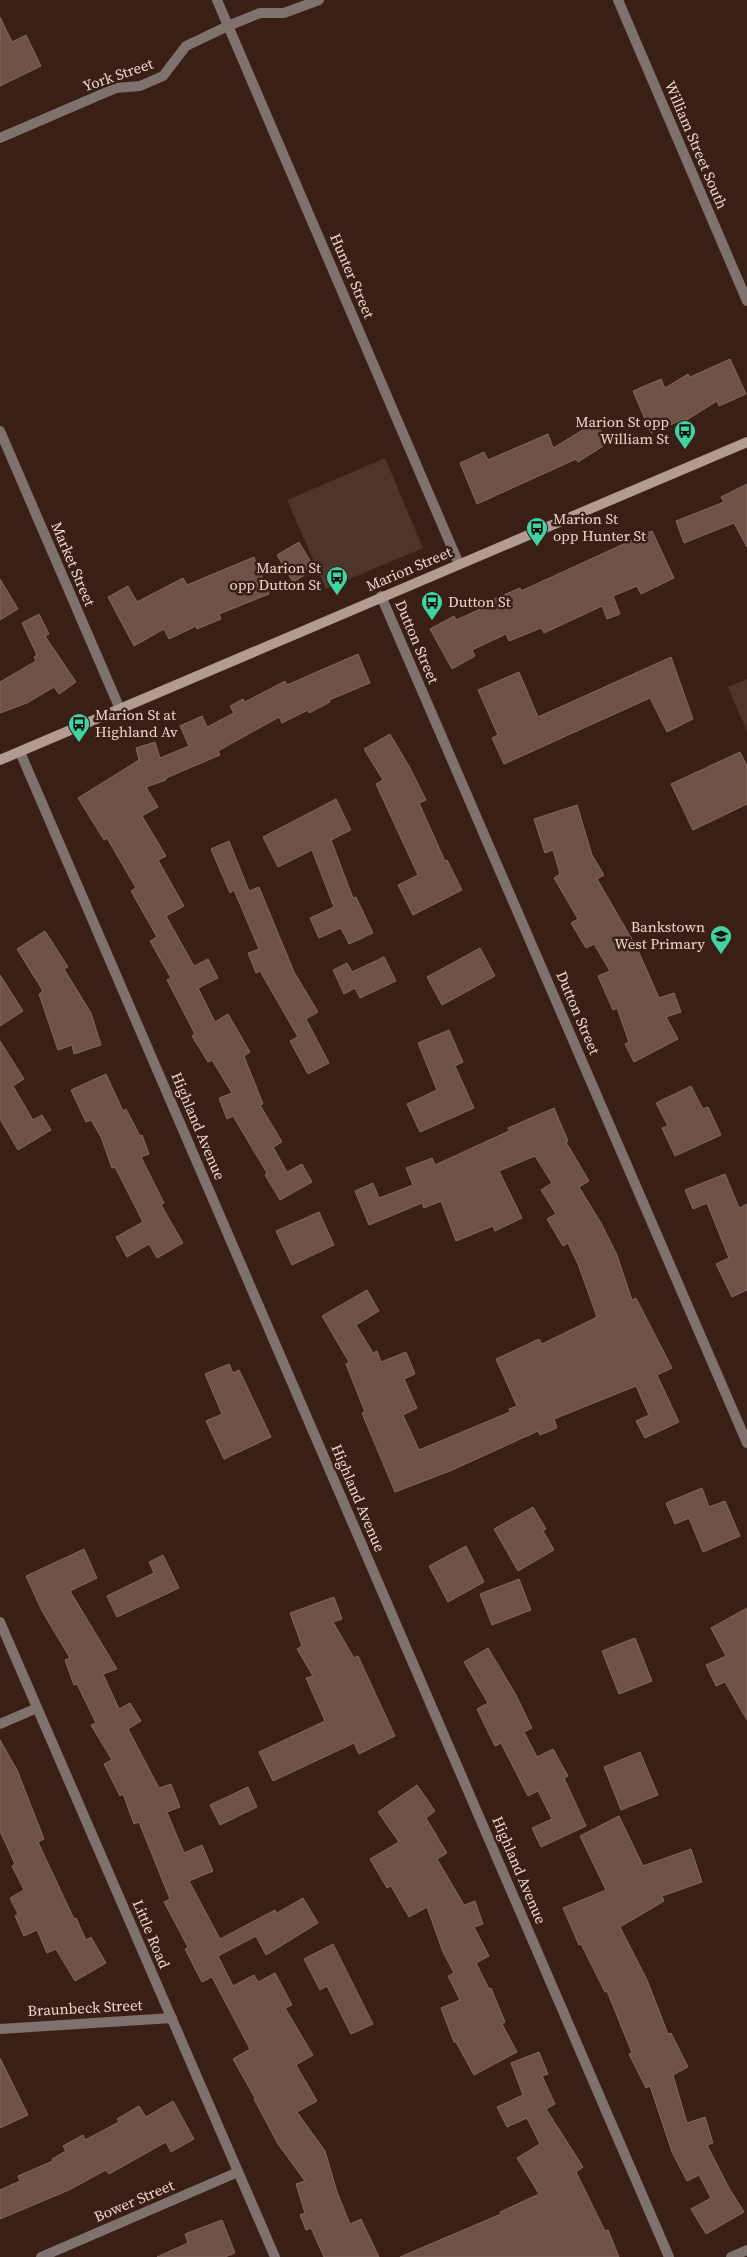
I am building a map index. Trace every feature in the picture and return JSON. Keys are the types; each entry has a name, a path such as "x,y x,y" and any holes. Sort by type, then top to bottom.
{"main road":[{"name":"Marion Street","path":"0,760 381,596 747,442"}],"street":[{"name":"Hunter Street","path":"217,0 460,564"},
{"name":"York Street","path":"0,138 116,88 140,86 163,76 186,46 228,26 260,13 284,14 319,0"},
{"name":"William Street South","path":"618,0 747,301"},
{"name":"Market Street","path":"0,430 120,709"},
{"name":"Dutton Street","path":"381,596 747,1443"},
{"name":"Highland Avenue","path":"20,752 669,2257"},
{"name":"Little Road","path":"0,1622 275,2257"},
{"path":"0,1724 37,1708"},
{"name":"Braunbeck Street","path":"0,2029 172,2018"},
{"name":"Bower Street","path":"41,2257 238,2172"},
{"path":"731,2257 747,2250"}],"shaded area":[{"path":"385,458 423,548 326,589 287,500"},
{"path":"747,679 747,732 728,687"}],"building":[{"path":"0,17 12,42 26,35 41,66 0,86"},
{"path":"730,359 746,394 719,406 717,401 685,421 684,419 651,433 633,391 661,379 665,388 688,374 690,377"},
{"path":"596,422 608,443 578,462 576,459 477,504 460,463 484,452 488,460 548,434 553,448"},
{"path":"747,484 747,547 734,523 684,543 676,521 724,502 721,497"},
{"path":"652,531 674,578 641,594 637,586 613,596 620,614 607,619 602,606 544,633 541,628 509,641 506,634 472,650 475,656 452,669 430,629 454,616 456,620 494,603 492,600 520,588 521,591"},
{"path":"299,542 315,569 293,582 277,555"},
{"path":"254,557 269,594 219,614 221,619 197,629 196,626 169,639 164,629 134,646 108,597 128,586 137,602 183,578 187,585"},
{"path":"0,579 18,609 0,620"},
{"path":"39,614 49,634 45,636 76,682 59,694 54,687 27,703 0,713 0,682 36,661 34,657 37,655 22,623"},
{"path":"358,654 370,683 329,700 330,702 309,713 308,710 282,723 279,717 218,751 220,755 166,778 166,780 146,787 158,807 142,816 166,856 158,860 184,906 166,916 194,966 208,959 218,978 198,988 215,1022 228,1014 250,1052 244,1056 263,1104 260,1105 282,1142 273,1147 287,1172 302,1164 312,1182 280,1200 265,1175 267,1173 233,1116 227,1119 219,1098 232,1093 212,1060 208,1062 192,1036 195,1034 167,980 171,978 150,941 157,937 131,891 136,888 107,838 104,840 78,798 139,760 136,748 155,742 160,758 189,746 180,726 202,716 207,727 234,713 230,706 243,699 245,702 285,681 287,685"},
{"path":"671,657 693,719 667,732 650,698 504,764 492,738 498,735 478,690 519,672 538,717"},
{"path":"390,734 426,800 419,803 445,861 447,860 462,890 413,915 398,885 418,875 376,784 383,780 364,749"},
{"path":"740,752 747,766 747,804 693,830 671,784"},
{"path":"336,799 351,830 331,840 353,898 356,897 373,933 349,944 341,928 319,938 310,918 334,907 312,850 278,867 263,837"},
{"path":"577,805 592,855 604,875 597,879 637,948 659,998 674,993 681,1012 666,1017 678,1039 634,1062 625,1044 629,1042 617,1008 613,1010 598,976 610,971 594,944 586,948 571,923 578,919 554,878 560,874 553,850 545,853 534,819"},
{"path":"229,841 249,891 259,887 294,972 318,1012 306,1019 329,1063 308,1074 290,1041 298,1037 260,971 256,973 248,953 259,949 234,890 230,893 211,849"},
{"path":"45,931 68,967 64,969 91,1013 101,1045 74,1054 72,1045 58,1050 39,994 43,991 17,949"},
{"path":"480,948 495,976 442,1005 427,977"},
{"path":"384,957 396,981 360,998 355,988 344,994 333,970 347,963 352,972"},
{"path":"0,975 23,1011 0,1026"},
{"path":"449,1030 463,1062 455,1066 474,1108 420,1132 407,1104 437,1090 418,1043"},
{"path":"0,1041 24,1079 13,1086 33,1120 42,1115 51,1130 18,1150 0,1119"},
{"path":"106,1074 123,1111 126,1109 140,1136 142,1135 149,1154 141,1157 164,1203 161,1205 183,1243 157,1258 149,1244 127,1257 116,1237 143,1222 115,1167 112,1168 101,1137 91,1120 86,1122 71,1090"},
{"path":"691,1086 703,1109 708,1107 721,1135 675,1156 662,1128 668,1126 656,1103"},
{"path":"554,1108 568,1141 566,1142 589,1181 579,1187 601,1223 617,1255 632,1300 636,1298 672,1368 657,1375 679,1422 645,1438 636,1421 649,1415 636,1386 554,1419 557,1428 540,1435 538,1431 450,1471 395,1492 362,1413 365,1412 346,1364 349,1362 322,1316 367,1290 379,1311 356,1325 373,1353 377,1351 381,1362 406,1352 415,1374 404,1379 417,1408 403,1415 419,1450 510,1412 509,1409 517,1406 496,1359 539,1339 542,1344 597,1317 578,1264 568,1243 563,1246 547,1219 556,1214 541,1190 552,1183 535,1156 499,1171 522,1218 495,1231 493,1226 456,1241 441,1201 424,1208 422,1203 369,1225 355,1191 373,1183 379,1198 413,1185 406,1168 432,1158 435,1165 509,1131 508,1128"},
{"path":"725,1174 739,1208 747,1204 747,1290 732,1297 716,1264 729,1258 707,1203 693,1209 685,1190"},
{"path":"319,1212 334,1245 292,1265 276,1231"},
{"path":"229,1364 233,1373 239,1370 271,1437 224,1459 206,1421 222,1414 205,1374"},
{"path":"702,1488 709,1507 725,1501 740,1536 703,1552 689,1518 675,1524 666,1503"},
{"path":"533,1507 546,1529 543,1531 554,1550 518,1571 494,1529"},
{"path":"466,1546 484,1582 448,1602 429,1566"},
{"path":"84,1549 97,1578 70,1591 117,1669 103,1674 119,1709 130,1703 141,1721 128,1729 159,1788 171,1784 180,1807 167,1812 184,1853 202,1845 213,1871 189,1881 220,1939 275,1910 277,1913 303,1898 318,1923 266,1955 256,1936 218,1956 233,1986 254,1975 258,1982 275,1973 292,2005 285,2008 313,2055 296,2065 317,2101 297,2112 325,2151 337,2192 350,2224 361,2219 379,2257 324,2257 311,2228 306,2230 300,2215 305,2213 296,2184 305,2181 278,2144 233,2059 250,2049 212,1977 202,1982 185,1949 188,1947 164,1902 170,1899 139,1822 134,1824 123,1794 120,1796 104,1764 112,1760 91,1725 96,1723 77,1684 74,1685 65,1660 70,1658 42,1611 26,1576"},
{"path":"163,1555 179,1588 117,1617 107,1596 154,1573 149,1562"},
{"path":"519,1579 531,1610 492,1625 480,1594"},
{"path":"334,1597 342,1619 333,1622 354,1658 358,1656 395,1736 359,1754 354,1743 273,1781 259,1752 325,1721 306,1678 313,1676 297,1649 302,1646 290,1613"},
{"path":"747,1608 747,1720 725,1682 716,1686 706,1665 726,1656 711,1628"},
{"path":"635,1638 652,1681 619,1694 602,1651"},
{"path":"488,1648 516,1695 532,1728 524,1732 537,1757 553,1749 568,1776 564,1778 586,1826 541,1847 532,1828 552,1819 538,1791 528,1796 501,1743 495,1746 477,1709 488,1703 464,1662"},
{"path":"0,1740 17,1770 44,1839 38,1842 74,1919 76,1918 86,1940 91,1937 106,1963 75,1981 56,1949 47,1953 37,1930 24,1936 15,1916 18,1914 10,1898 24,1890 12,1866 15,1864 0,1831"},
{"path":"640,1752 658,1795 621,1810 604,1767"},
{"path":"417,1785 435,1811 426,1818 447,1853 437,1859 464,1905 475,1901 483,1924 474,1927 489,1956 476,1963 489,1989 491,1988 505,2022 502,2024 517,2052 474,2075 456,2042 454,2042 441,2008 460,2000 448,1976 454,1973 443,1952 427,1907 409,1917 391,1886 387,1888 370,1859 399,1842 378,1812"},
{"path":"248,1787 257,1807 220,1825 210,1805"},
{"path":"619,1816 643,1866 691,1849 702,1882 662,1896 664,1901 620,1927 647,1980 668,2034 671,2033 688,2067 673,2075 687,2123 705,2117 713,2143 707,2145 729,2188 744,2212 706,2234 691,2209 711,2198 699,2175 687,2181 672,2152 650,2086 646,2088 629,2054 632,2053 607,1991 605,1992 581,1944 579,1945 563,1908 606,1890 580,1836"},
{"path":"333,1944 373,2024 351,2034 327,1986 320,1990 304,1959"},
{"path":"539,2052 548,2074 542,2076 555,2104 546,2109 583,2167 576,2172 605,2231 608,2230 619,2257 400,2257 501,2214 500,2212 539,2194 517,2158 540,2144 527,2118 507,2127 497,2107 523,2095 511,2063"},
{"path":"0,2058 28,2115 0,2128"},
{"path":"173,2101 194,2139 171,2152 166,2142 109,2174 106,2170 69,2190 0,2219 0,2190 20,2181 18,2176 53,2161 52,2159 66,2151 63,2146 83,2135 85,2140 119,2122 117,2119 139,2106 146,2117"},
{"path":"222,2220 235,2253 225,2257 157,2257 188,2243 185,2234"}],"place":[{"name":"Marion St opp William St","path":"685,450"},
{"name":"Marion St opp Hunter St","path":"537,547"},
{"name":"Marion St opp Dutton St","path":"337,596"},
{"name":"Dutton St","path":"432,621"},
{"name":"Marion St at Highland Av","path":"79,743"},
{"name":"Bankstown West Primary","path":"721,955"}]}
